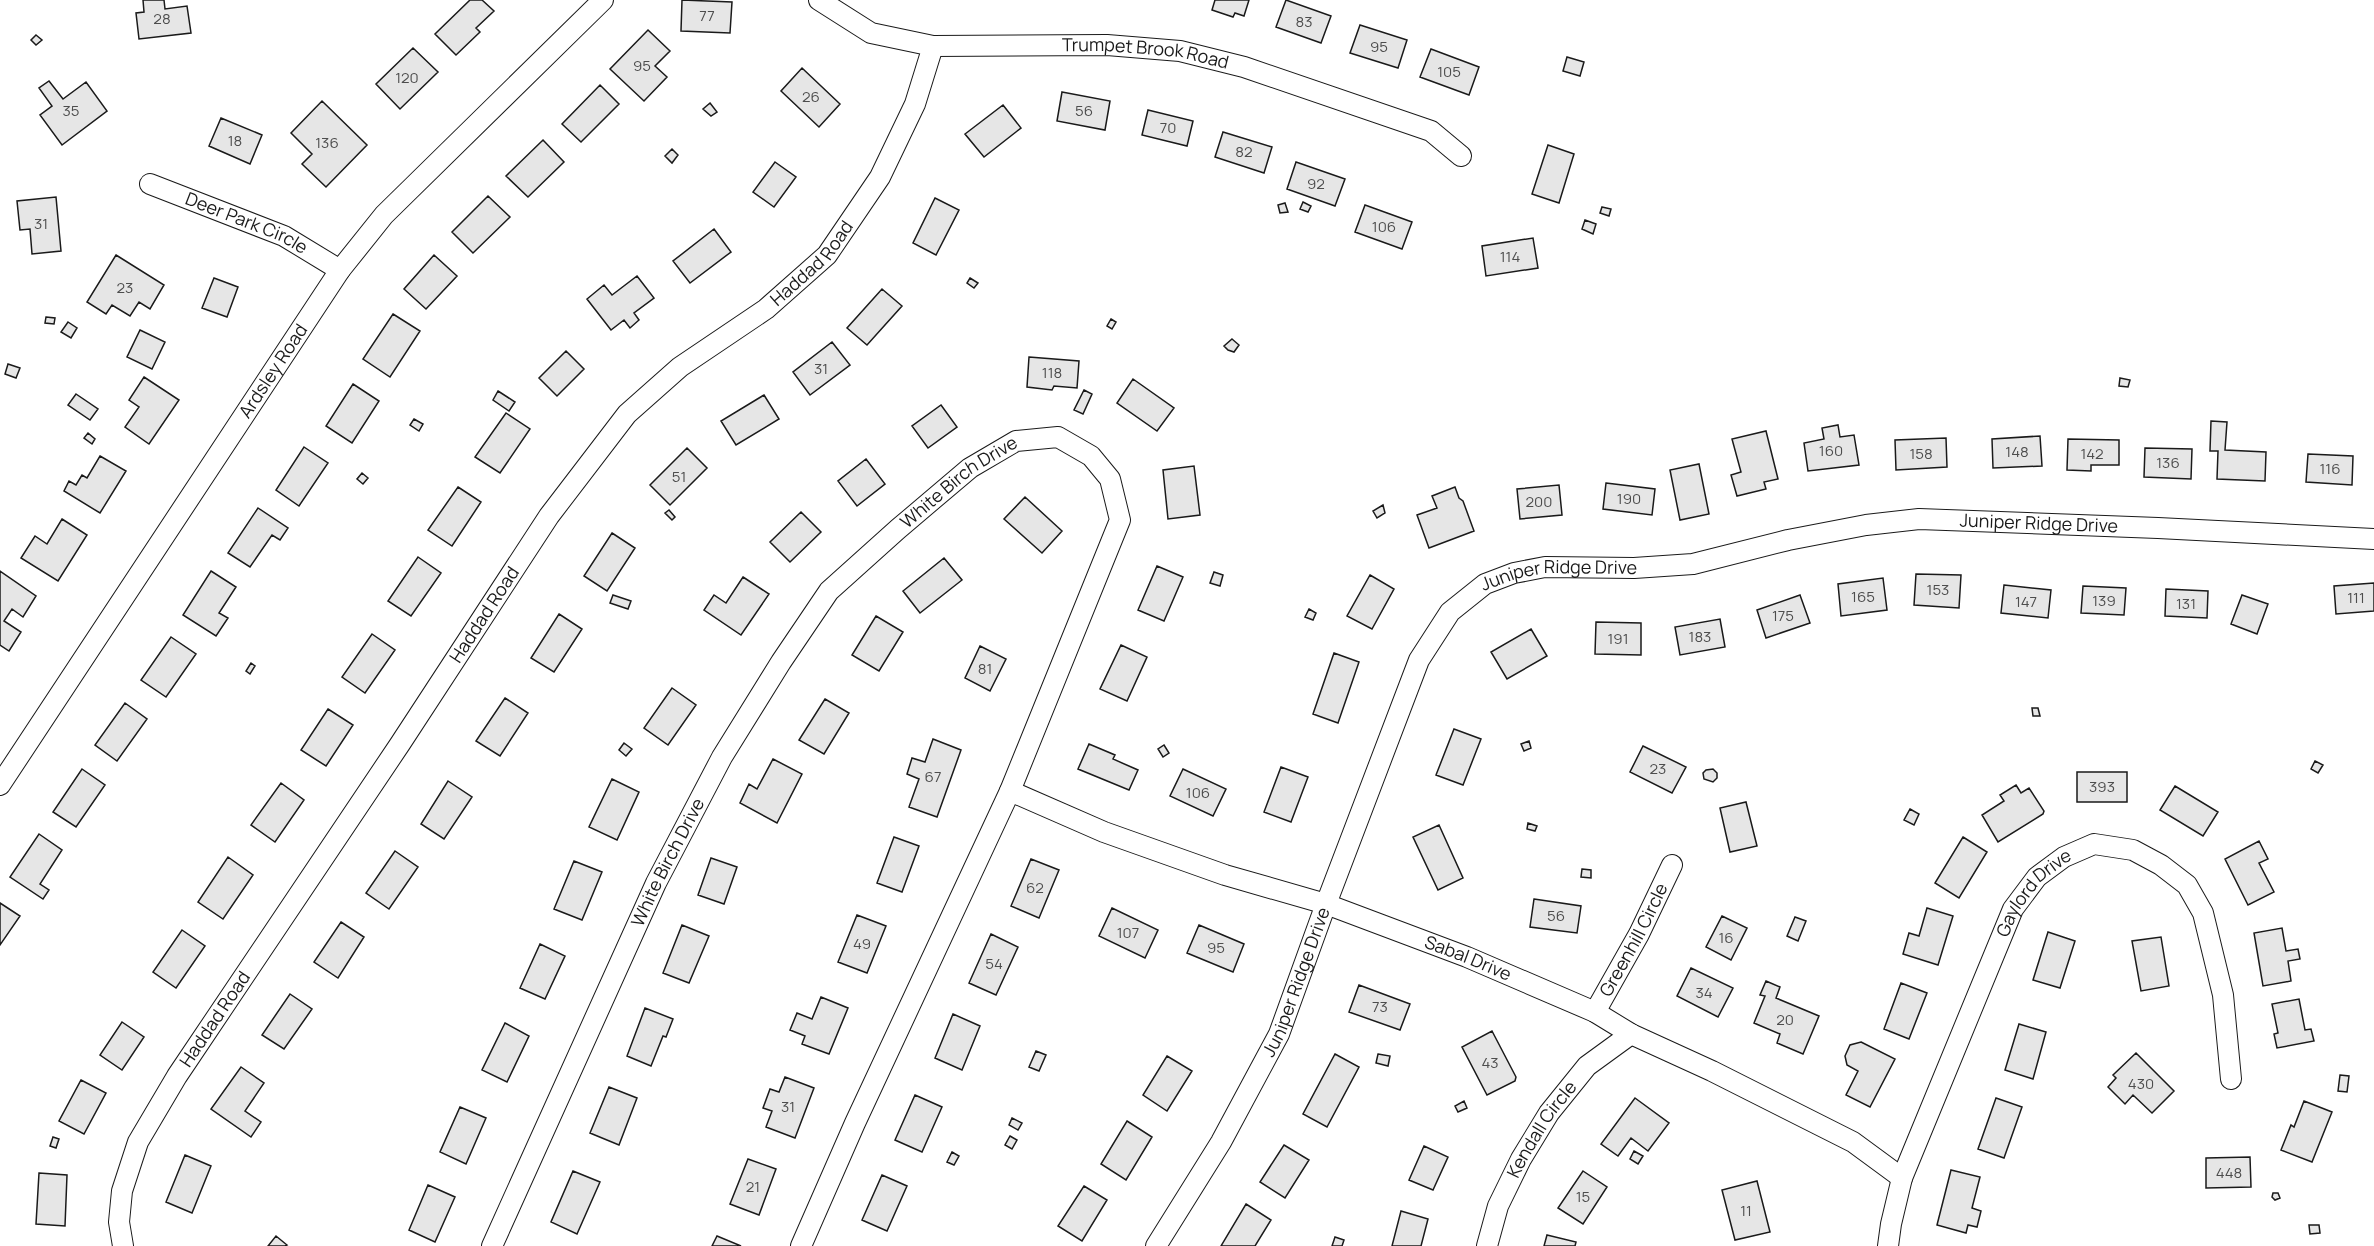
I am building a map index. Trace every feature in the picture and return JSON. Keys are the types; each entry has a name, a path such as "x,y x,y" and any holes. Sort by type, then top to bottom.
{"street":[{"name":"Ardsley Road","path":"0,785 340,270 384,215 603,0"},
{"name":"Trumpet Brook Road","path":"819,0 871,33 933,46 1107,45 1180,51 1244,67 1431,131 1461,156"},
{"name":"Haddad Road","path":"123,1246 119,1222 122,1191 138,1142 177,1076 387,764 549,516 627,414 680,367 766,309 827,255 880,177 915,104 933,46"},
{"name":"Deer Park Circle","path":"150,184 284,236 340,270"},
{"name":"White Birch Drive","path":"492,1246 656,883 722,757 781,662 829,591 970,468 1016,441 1058,437 1091,456 1110,479 1120,520 1010,791 855,1123 801,1246"},
{"name":"Juniper Ridge Drive","path":"1156,1246 1221,1142 1279,1034 1419,660 1450,612 1485,585 1514,573 1545,567 1634,568 1693,564 1788,540 1866,525 1919,519 2374,539"},
{"name":"Sabal Drive","path":"1010,791 1104,832 1226,875 1326,904 1467,957 1595,1012 1631,1034 1712,1071 1853,1142 1902,1178"},
{"name":"Gaylord Drive","path":"1888,1246 1902,1178 2013,909 2037,877 2064,857 2094,844 2133,850 2161,866 2187,885 2203,913 2223,995 2231,1079"},
{"name":"Greenhill Circle","path":"1595,1012 1639,934 1672,865"},
{"name":"Kendall Circle","path":"1487,1246 1498,1206 1521,1159 1549,1113 1587,1066 1631,1034"}],"building":[{"path":"143,0 164,0 165,9 187,6 191,33 139,39 136,13 144,12"},
{"path":"470,0 482,0 494,11 476,28 480,32 456,55 435,34"},
{"path":"682,0 732,2 730,33 681,31"},
{"path":"1215,0 1249,0 1244,16 1235,13 1233,17 1212,10"},
{"path":"1286,0 1331,16 1321,43 1276,27"},
{"path":"1360,25 1407,40 1398,68 1350,53"},
{"path":"648,30 670,51 655,66 667,77 644,101 610,69"},
{"path":"36,35 42,40 36,45 31,40"},
{"path":"413,48 438,72 400,109 376,84"},
{"path":"1431,49 1479,67 1469,95 1420,77"},
{"path":"1567,57 1584,62 1580,76 1563,71"},
{"path":"802,68 840,104 819,127 781,91"},
{"path":"49,81 63,99 86,82 107,111 62,145 40,115 52,106 39,88"},
{"path":"600,85 619,104 581,142 562,124"},
{"path":"1062,92 1110,101 1105,130 1057,121"},
{"path":"322,101 367,145 326,187 302,164 312,154 291,133"},
{"path":"710,103 717,112 711,116 703,109"},
{"path":"1003,105 1021,128 984,157 965,134"},
{"path":"1148,110 1193,121 1187,146 1142,135"},
{"path":"221,118 262,135 250,164 209,146"},
{"path":"1223,132 1272,147 1264,173 1215,157"},
{"path":"543,140 564,162 528,197 506,176"},
{"path":"1548,145 1574,154 1559,203 1532,194"},
{"path":"672,149 678,155 672,163 665,156"},
{"path":"775,162 796,177 774,207 753,192"},
{"path":"1296,162 1345,179 1335,206 1287,189"},
{"path":"488,196 510,217 473,253 452,232"},
{"path":"56,197 61,251 32,254 30,229 20,230 17,201"},
{"path":"935,198 959,210 936,255 913,243"},
{"path":"1303,202 1311,206 1308,212 1300,209"},
{"path":"1285,203 1288,212 1280,213 1278,205"},
{"path":"1365,205 1412,222 1402,249 1355,232"},
{"path":"1602,207 1611,209 1609,216 1600,213"},
{"path":"1585,220 1596,224 1593,234 1582,229"},
{"path":"714,229 731,252 690,283 673,261"},
{"path":"1533,238 1538,268 1486,276 1482,246"},
{"path":"116,255 164,285 150,309 139,302 130,316 112,305 106,314 87,302"},
{"path":"434,255 457,276 426,309 404,289"},
{"path":"637,276 654,298 634,313 639,320 630,328 624,320 611,330 587,299 604,285 612,295"},
{"path":"214,278 238,287 227,317 202,308"},
{"path":"970,278 978,283 974,288 967,283"},
{"path":"882,289 902,306 867,345 847,328"},
{"path":"393,314 420,331 390,377 363,359"},
{"path":"46,317 55,318 54,324 45,323"},
{"path":"1111,319 1116,322 1112,329 1107,326"},
{"path":"68,322 77,328 71,338 61,332"},
{"path":"140,330 165,342 152,369 127,357"},
{"path":"1232,339 1239,345 1234,352 1224,346"},
{"path":"832,342 850,365 810,395 793,372"},
{"path":"566,351 584,369 557,396 539,378"},
{"path":"1029,357 1079,361 1077,388 1054,386 1052,390 1027,387"},
{"path":"8,364 20,368 16,378 5,374"},
{"path":"144,377 179,400 149,444 125,427 139,407 129,400"},
{"path":"2120,378 2130,380 2128,387 2119,386"},
{"path":"1133,379 1174,408 1157,431 1117,403"},
{"path":"353,384 379,401 352,443 326,426"},
{"path":"1084,390 1092,394 1083,414 1074,410"},
{"path":"498,391 515,402 509,411 493,400"},
{"path":"76,394 98,409 90,420 68,405"},
{"path":"764,395 779,419 736,445 721,421"},
{"path":"941,405 957,427 928,448 912,426"},
{"path":"506,413 530,429 500,473 475,457"},
{"path":"414,419 423,424 419,431 410,425"},
{"path":"2211,421 2227,422 2225,450 2266,452 2265,481 2217,479 2218,451 2210,451"},
{"path":"1838,425 1840,437 1854,435 1859,465 1808,471 1804,443 1824,439 1822,428"},
{"path":"1766,431 1778,479 1764,482 1766,489 1737,496 1731,475 1741,472 1732,439"},
{"path":"88,433 95,439 92,444 84,438"},
{"path":"2040,436 2042,466 1993,468 1992,439"},
{"path":"1946,438 1947,467 1896,470 1895,440"},
{"path":"2068,439 2119,440 2119,465 2091,465 2091,471 2067,470"},
{"path":"304,447 328,463 299,506 276,490"},
{"path":"687,448 707,468 670,505 650,485"},
{"path":"2145,448 2192,449 2191,479 2144,477"},
{"path":"2308,454 2353,456 2352,485 2306,482"},
{"path":"100,456 126,471 100,513 64,491 69,481 76,485 82,475 87,478"},
{"path":"866,459 885,484 857,506 838,481"},
{"path":"1699,464 1709,514 1680,520 1670,470"},
{"path":"1194,466 1200,515 1168,519 1163,470"},
{"path":"362,473 368,478 363,484 357,479"},
{"path":"1606,483 1655,489 1652,515 1603,509"},
{"path":"1559,485 1562,515 1520,519 1517,489"},
{"path":"458,487 481,502 452,546 428,530"},
{"path":"1455,487 1474,531 1429,548 1417,515 1437,508 1432,496"},
{"path":"1025,497 1062,531 1042,553 1004,519"},
{"path":"1383,505 1385,513 1377,518 1373,511"},
{"path":"258,508 288,528 280,540 272,535 250,567 228,553"},
{"path":"669,510 675,517 672,520 665,513"},
{"path":"801,512 821,532 790,562 770,542"},
{"path":"62,519 87,535 58,581 21,558 35,536 47,544"},
{"path":"612,533 635,548 607,591 584,576"},
{"path":"418,557 441,573 411,616 388,601"},
{"path":"944,558 962,580 920,613 903,591"},
{"path":"1157,566 1183,577 1164,621 1138,610"},
{"path":"0,571 36,596 23,617 12,609 4,621 21,632 9,651 0,645"},
{"path":"211,571 236,587 219,613 228,618 216,636 183,615"},
{"path":"1214,572 1223,575 1220,586 1210,583"},
{"path":"1916,574 1961,575 1959,608 1914,605"},
{"path":"1370,575 1394,589 1372,629 1347,616"},
{"path":"743,577 769,594 741,635 704,610 714,595 726,603"},
{"path":"1883,578 1887,610 1841,616 1838,584"},
{"path":"2374,583 2374,611 2336,614 2334,586"},
{"path":"2004,585 2051,590 2048,618 2001,613"},
{"path":"2083,586 2126,588 2124,615 2081,613"},
{"path":"2166,589 2208,591 2207,618 2165,616"},
{"path":"613,595 631,601 628,609 610,603"},
{"path":"1800,595 1810,623 1766,638 1757,610"},
{"path":"2242,595 2268,604 2257,634 2231,624"},
{"path":"1309,609 1316,613 1313,620 1305,617"},
{"path":"559,614 582,629 554,672 531,658"},
{"path":"876,616 903,632 879,671 852,655"},
{"path":"1720,619 1725,647 1680,655 1675,627"},
{"path":"1596,622 1641,623 1641,655 1595,654"},
{"path":"1531,629 1547,656 1507,679 1491,652"},
{"path":"372,634 395,650 365,693 342,677"},
{"path":"171,637 196,654 166,697 141,680"},
{"path":"1121,645 1147,657 1127,701 1100,689"},
{"path":"980,646 1006,659 990,691 965,678"},
{"path":"1334,653 1359,662 1338,723 1313,714"},
{"path":"251,663 255,666 250,674 246,671"},
{"path":"672,688 696,705 668,745 644,728"},
{"path":"505,698 528,713 500,756 476,741"},
{"path":"825,699 849,713 824,754 799,740"},
{"path":"125,703 147,719 117,761 95,745"},
{"path":"2032,708 2038,708 2040,716 2033,716"},
{"path":"328,709 353,725 326,766 301,750"},
{"path":"1454,729 1481,739 1463,785 1436,775"},
{"path":"933,739 961,750 937,817 909,807 919,779 907,774 912,758 925,762"},
{"path":"1529,741 1531,748 1524,751 1521,744"},
{"path":"624,743 632,749 626,756 619,750"},
{"path":"1089,744 1115,755 1113,759 1138,770 1129,790 1078,769"},
{"path":"1164,745 1169,753 1163,757 1158,749"},
{"path":"1643,746 1686,767 1672,793 1630,772"},
{"path":"773,759 802,774 777,823 740,803 749,784 757,789"},
{"path":"2315,761 2323,765 2318,773 2311,769"},
{"path":"1281,767 1308,777 1291,822 1264,812"},
{"path":"82,769 105,785 76,827 53,812"},
{"path":"1183,769 1226,789 1213,816 1170,796"},
{"path":"1713,769 1717,773 1717,778 1713,782 1704,779 1703,773"},
{"path":"2077,772 2127,772 2127,802 2077,802"},
{"path":"612,779 639,792 617,840 589,827"},
{"path":"448,781 472,797 444,839 421,824"},
{"path":"281,783 304,800 275,842 251,825"},
{"path":"2016,785 2021,793 2029,788 2044,811 2043,814 1998,842 1982,815 2004,801 2000,795"},
{"path":"2175,786 2218,812 2203,836 2160,810"},
{"path":"1746,802 1757,846 1730,852 1720,808"},
{"path":"1910,809 1919,814 1914,825 1904,820"},
{"path":"1528,823 1537,826 1535,831 1527,829"},
{"path":"1439,825 1463,878 1438,890 1413,837"},
{"path":"39,834 62,850 40,884 49,890 43,899 10,877"},
{"path":"894,837 919,846 902,892 877,883"},
{"path":"1963,837 1987,852 1959,898 1935,883"},
{"path":"2259,841 2268,859 2259,863 2274,892 2248,905 2225,859"},
{"path":"395,851 418,867 389,909 366,893"},
{"path":"228,857 253,875 223,919 198,902"},
{"path":"711,858 737,867 724,904 698,895"},
{"path":"1031,859 1059,870 1039,918 1011,906"},
{"path":"574,861 602,872 582,920 554,909"},
{"path":"1582,869 1591,870 1591,878 1581,877"},
{"path":"1534,899 1581,906 1577,933 1530,927"},
{"path":"0,903 20,916 0,945"},
{"path":"1112,908 1158,930 1145,958 1099,936"},
{"path":"1927,908 1953,916 1938,965 1903,954 1909,933 1919,936"},
{"path":"857,915 886,926 867,973 838,962"},
{"path":"1722,916 1747,928 1731,960 1706,947"},
{"path":"1795,917 1806,921 1798,941 1787,936"},
{"path":"341,922 364,937 338,978 314,962"},
{"path":"682,925 709,936 689,983 663,973"},
{"path":"1199,925 1244,944 1233,972 1187,953"},
{"path":"2282,928 2286,951 2298,949 2300,959 2288,961 2291,981 2263,986 2254,933"},
{"path":"182,930 205,946 176,988 153,972"},
{"path":"2048,932 2075,941 2060,988 2033,980"},
{"path":"991,934 1018,947 996,995 969,983"},
{"path":"2161,937 2169,986 2141,991 2132,941"},
{"path":"540,944 565,956 545,999 520,988"},
{"path":"1691,968 1733,988 1718,1017 1677,996"},
{"path":"1766,981 1780,987 1776,998 1819,1016 1803,1054 1777,1043 1780,1034 1754,1023 1765,996 1760,995"},
{"path":"1901,983 1927,993 1909,1039 1884,1029"},
{"path":"1359,985 1410,1004 1400,1030 1349,1012"},
{"path":"290,994 312,1009 284,1049 262,1035"},
{"path":"821,997 848,1008 829,1054 802,1044 805,1036 790,1030 797,1013 812,1019"},
{"path":"2299,999 2305,1030 2311,1029 2314,1041 2277,1048 2274,1034 2278,1033 2272,1004"},
{"path":"645,1008 673,1019 666,1037 663,1036 651,1066 627,1056"},
{"path":"953,1014 980,1026 962,1070 935,1058"},
{"path":"122,1022 144,1037 122,1070 100,1055"},
{"path":"505,1023 529,1036 507,1082 482,1070"},
{"path":"2019,1024 2046,1032 2033,1079 2005,1070"},
{"path":"1492,1031 1516,1077 1515,1081 1487,1095 1462,1047"},
{"path":"1861,1042 1895,1059 1870,1107 1846,1095 1858,1071 1847,1065 1845,1056 1850,1045"},
{"path":"1036,1051 1046,1055 1039,1071 1029,1067"},
{"path":"2136,1053 2174,1091 2152,1113 2133,1095 2125,1104 2108,1087 2116,1078 2113,1075"},
{"path":"1335,1054 1359,1067 1327,1127 1303,1114"},
{"path":"1378,1054 1390,1056 1388,1066 1376,1063"},
{"path":"1167,1056 1192,1071 1167,1111 1143,1095"},
{"path":"241,1067 264,1083 245,1111 261,1122 251,1137 211,1109"},
{"path":"2340,1075 2349,1076 2347,1092 2338,1091"},
{"path":"785,1077 814,1088 795,1138 766,1127 772,1111 763,1108 770,1089 779,1092"},
{"path":"81,1080 106,1093 84,1134 59,1121"},
{"path":"609,1087 637,1098 619,1145 590,1133"},
{"path":"915,1095 942,1107 922,1152 895,1140"},
{"path":"1635,1098 1669,1123 1648,1151 1631,1138 1618,1156 1601,1144"},
{"path":"1996,1098 2022,1107 2004,1158 1978,1149"},
{"path":"1464,1101 1467,1108 1458,1112 1455,1106"},
{"path":"2304,1101 2332,1112 2312,1162 2281,1150 2291,1125 2294,1127"},
{"path":"460,1107 486,1118 466,1164 440,1152"},
{"path":"1012,1118 1022,1123 1018,1130 1009,1125"},
{"path":"1127,1121 1152,1137 1126,1180 1101,1164"},
{"path":"1010,1136 1017,1140 1012,1149 1005,1145"},
{"path":"53,1137 59,1139 56,1148 50,1146"},
{"path":"1284,1145 1309,1160 1285,1198 1260,1182"},
{"path":"1424,1146 1448,1157 1433,1190 1409,1180"},
{"path":"1634,1151 1643,1156 1638,1164 1630,1159"},
{"path":"952,1152 959,1156 954,1165 947,1162"},
{"path":"185,1155 211,1166 192,1213 166,1202"},
{"path":"2250,1157 2251,1187 2206,1188 2206,1158"},
{"path":"748,1159 776,1169 759,1215 730,1204"},
{"path":"1951,1170 1980,1177 1972,1208 1981,1211 1977,1227 1968,1225 1966,1233 1937,1225"},
{"path":"573,1171 600,1182 577,1234 551,1222"},
{"path":"1583,1171 1607,1187 1583,1224 1558,1208"},
{"path":"39,1173 67,1175 65,1226 36,1224"},
{"path":"882,1175 907,1186 887,1231 862,1220"},
{"path":"1757,1181 1770,1232 1735,1240 1722,1190"},
{"path":"428,1185 455,1197 435,1242 409,1230"},
{"path":"1084,1186 1107,1200 1082,1241 1058,1226"},
{"path":"2273,1193 2278,1193 2280,1198 2275,1200 2272,1197"},
{"path":"1246,1204 1271,1220 1255,1246 1221,1246"},
{"path":"1401,1211 1428,1219 1421,1246 1392,1246"},
{"path":"2309,1225 2319,1225 2320,1233 2310,1234"},
{"path":"1547,1235 1576,1242 1575,1246 1544,1246"},
{"path":"276,1236 287,1245 268,1246"},
{"path":"717,1236 741,1246 712,1246"},
{"path":"1335,1237 1344,1240 1342,1246 1332,1246"}]}
